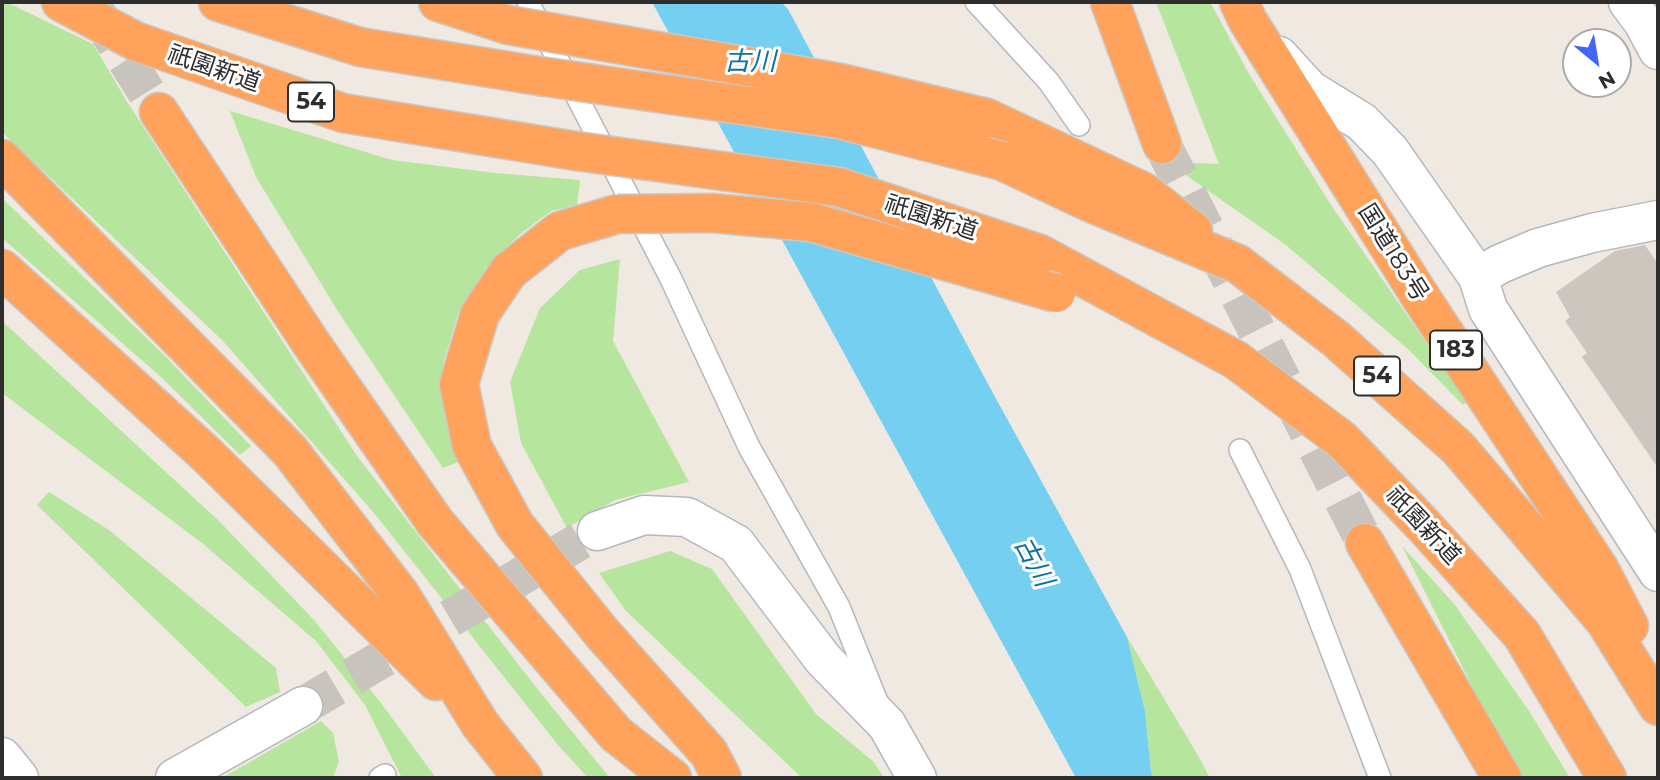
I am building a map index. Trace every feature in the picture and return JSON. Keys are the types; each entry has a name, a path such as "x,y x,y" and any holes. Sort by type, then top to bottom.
{"highway":[{"name":"祇園新道","path":"61,2 135,41 343,113 576,151 839,187 1040,254 1236,360 1342,440 1522,635 1607,778"},
{"name":"54","path":"218,2 360,47 839,119 1003,161 1089,202 1238,264 1336,339 1458,448 1605,621 1658,706"},
{"path":"438,2 518,13 841,83 987,118 1143,192 1238,264"},
{"path":"1110,2 1163,144"},
{"name":"国道183号","path":"1243,11 1418,293 1600,570 1658,682"},
{"path":"159,112 311,343 435,522 616,734 673,778"},
{"path":"2,159 290,451 400,594 480,724"},
{"path":"722,778 709,753 602,634 516,525 471,446 459,384 480,314 509,271 560,231 617,214 712,213 811,222 1056,293 1236,360"},
{"path":"2,269 206,454 480,724 523,778"},
{"path":"1365,543 1502,778"}],"street":[{"path":"1628,2 1658,50"},
{"path":"1243,11 1310,90 1362,122 1390,151 1478,277 1488,309 1658,572"},
{"path":"1478,277 1500,264 1538,248 1658,219"},
{"path":"597,531 644,514 687,517 736,544 823,659 887,726 917,778"},
{"path":"175,778 303,706"},
{"path":"2,757 19,778"}],"lane":[{"path":"976,2 1049,82 1079,125"},
{"path":"518,13 671,279 749,447 839,607 887,726"},
{"path":"1240,450 1300,569 1380,778"}],"green space":[{"path":"2,2 93,44 126,100 357,456 610,778 588,778 558,745 374,513 223,341 2,132"},
{"path":"1156,2 1210,2 1249,74 1331,205 1467,402 1463,405 1409,350 1286,245 1167,162 1219,164"},
{"path":"230,111 392,160 580,180 577,205 551,211 519,235 486,268 458,314 443,364 445,411 458,462 443,468 339,313 256,177"},
{"path":"2,198 165,356 251,446 240,455 161,377 2,238"},
{"path":"620,259 613,341 689,482 615,500 567,528 521,443 510,382 540,308 580,270"},
{"path":"2,321 219,521 314,620 381,703 436,778 402,778 365,705 316,641 202,543 2,393"},
{"path":"49,492 109,530 276,668 280,692 246,707 37,505"},
{"path":"1402,546 1455,605 1529,711 1570,778 1518,778"},
{"path":"670,551 712,569 816,714 874,762 884,778 802,778 626,611 599,573"},
{"path":"1127,637 1210,778 1154,778 1151,773 1145,711"},
{"path":"321,721 333,733 339,762 333,778 222,778"}],"water":[{"name":"古川","path":"652,2 781,2 788,9 988,384 1127,637 1145,711 1151,773 1154,778 1076,778"}],"building":[{"path":"1645,245 1658,264 1658,468 1582,357 1587,353 1565,321 1570,317 1556,292 1615,251"}],"tunnel":[{"path":"96,12 159,112"},
{"path":"1162,144 1365,543"},
{"path":"303,706 597,531"}]}
